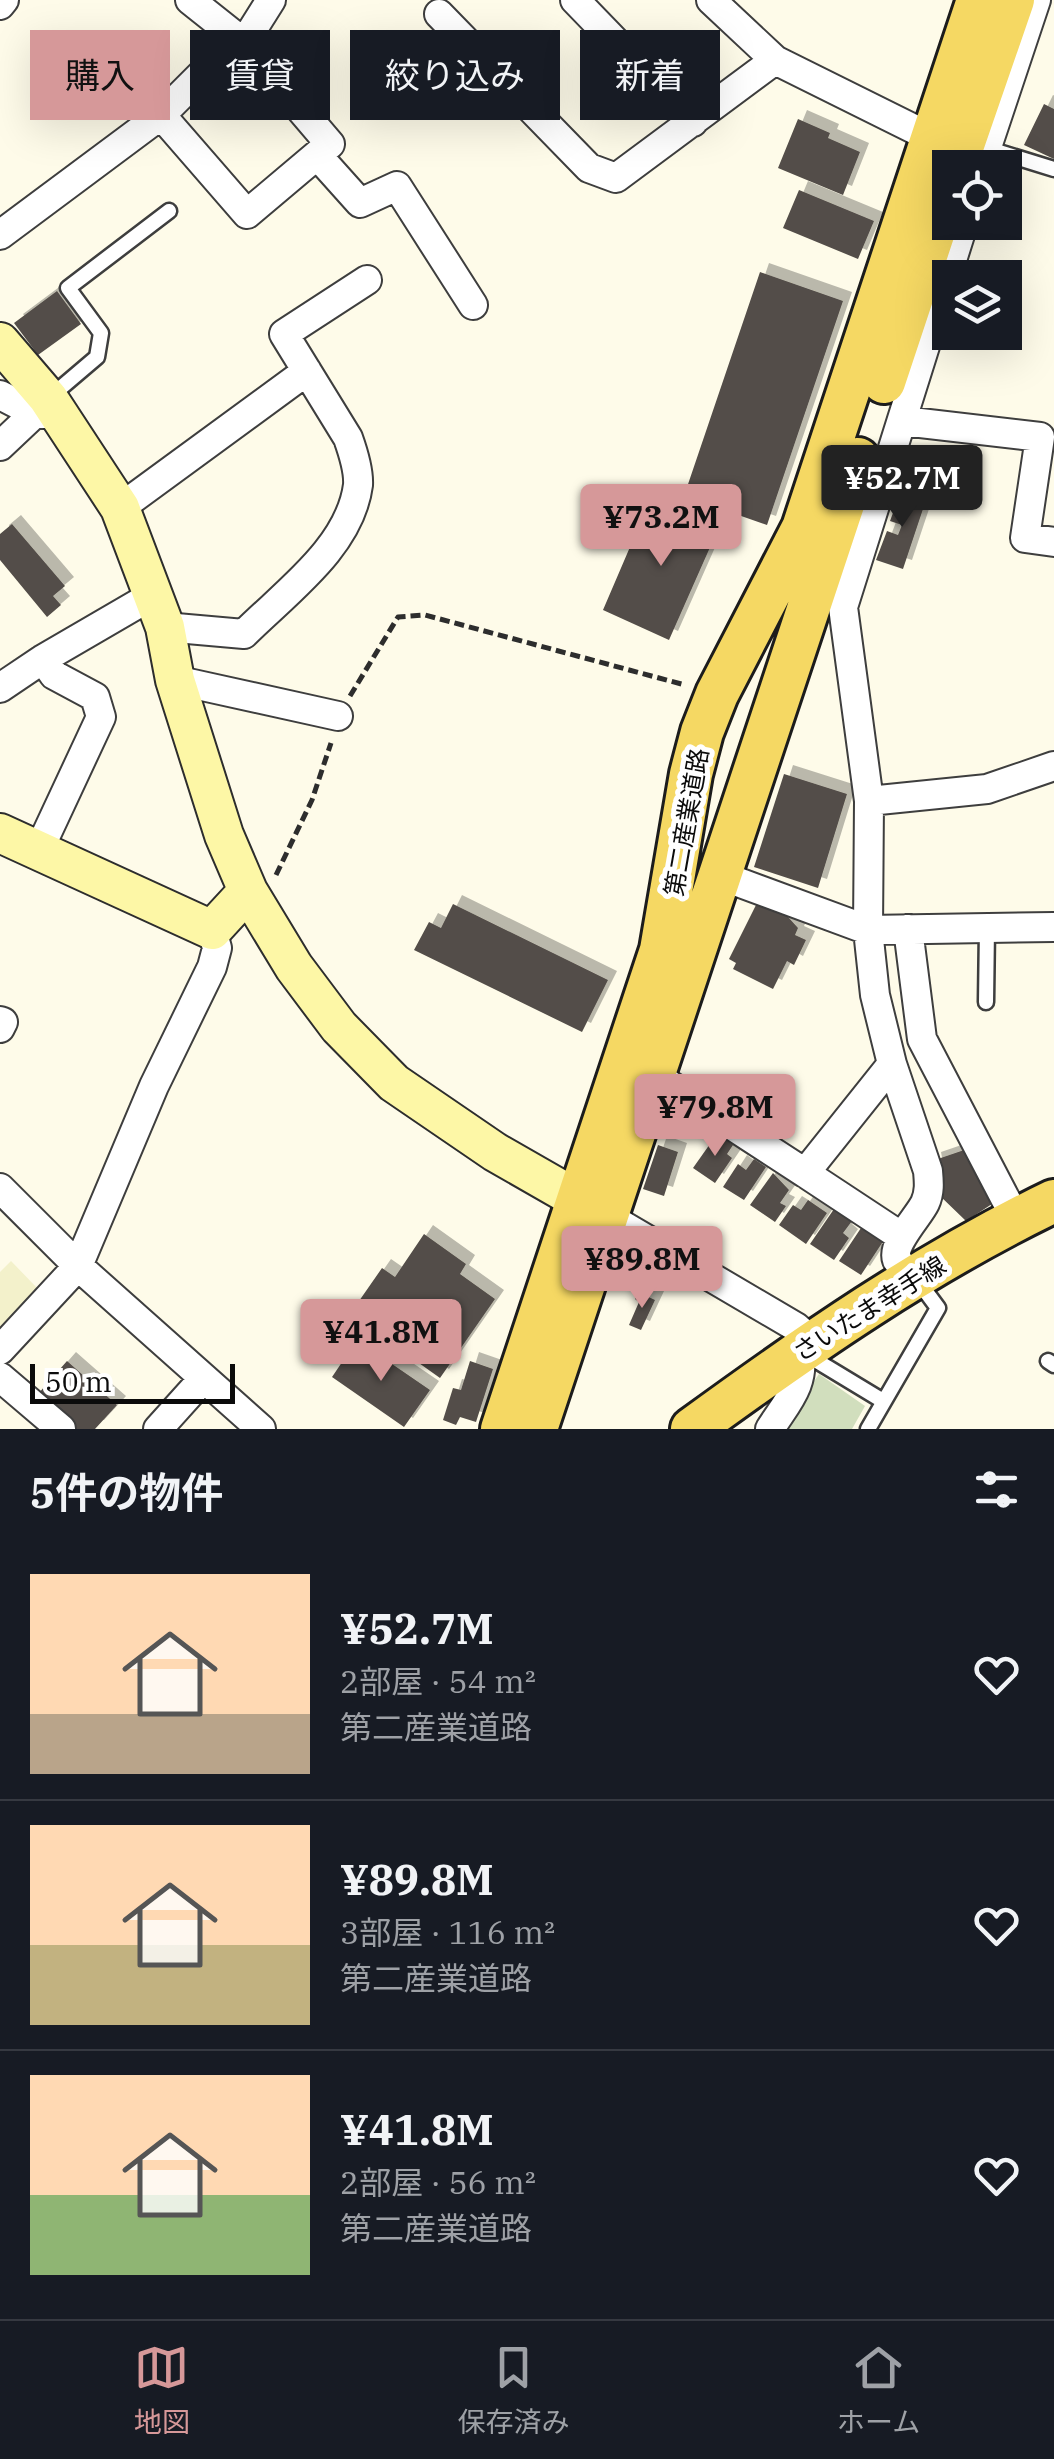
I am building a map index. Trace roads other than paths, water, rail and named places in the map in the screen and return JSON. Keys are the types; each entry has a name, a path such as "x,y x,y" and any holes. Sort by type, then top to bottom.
{"main road":[{"name":"第二産業道路","path":"964,150 978,0"},
{"name":"第二産業道路","path":"966,150 1013,0"},
{"name":"第二産業道路","path":"536,1429 661,950 691,774 718,694 803,528 932,229"},
{"name":"第二産業道路","path":"502,1429 593,1208 654,1074 932,237"},
{"name":"さいたま幸手線","path":"692,1429 806,1346 908,1257 1042,1214"}],"street":[{"path":"190,0 228,30"},
{"path":"252,30 270,0"},
{"path":"575,0 693,122"},
{"path":"711,0 775,60 954,150"},
{"path":"966,150 1036,0"},
{"path":"439,14 589,168 616,178 775,60"},
{"path":"170,107 190,86"},
{"path":"0,235 155,120"},
{"path":"166,120 247,214 330,144 310,120"},
{"path":"317,155 360,203 397,186 473,305"},
{"path":"654,1074 806,1173 908,1257 929,1189 928,1171 892,1064 875,995 868,930 869,801 842,607 958,240"},
{"path":"0,688 43,659 159,611 244,634 334,544 358,483 354,455 348,438 284,334 367,280"},
{"path":"0,342 120,508 159,611 174,680 224,835 253,900 314,995 362,1053 394,1083 495,1152 796,1326 806,1346 800,1382 770,1429"},
{"path":"120,508 306,371"},
{"path":"0,395 48,409"},
{"path":"0,446 48,409"},
{"path":"903,421 1040,436 1024,538 1054,542"},
{"path":"38,852 102,717 95,697 54,675 43,659"},
{"path":"174,680 338,716"},
{"path":"869,801 987,789 1054,766"},
{"path":"0,832 212,930"},
{"path":"719,875 868,930 1054,927"},
{"path":"212,930 253,900"},
{"path":"908,929 922,1039 1042,1214"},
{"path":"0,1350 78,1266 154,1086 212,967 217,948 212,930"},
{"path":"806,1173 892,1064"},
{"path":"0,1188 78,1266 262,1429"},
{"path":"0,1377 61,1429"},
{"path":"158,1429 203,1379"}],"lane":[{"path":"1022,165 1054,170"},
{"path":"48,409 97,357 101,333 68,288 169,211"},
{"path":"986,1002 987,928"},
{"path":"868,1429 938,1308 908,1257"},
{"path":"806,1346 883,1401"}]}
